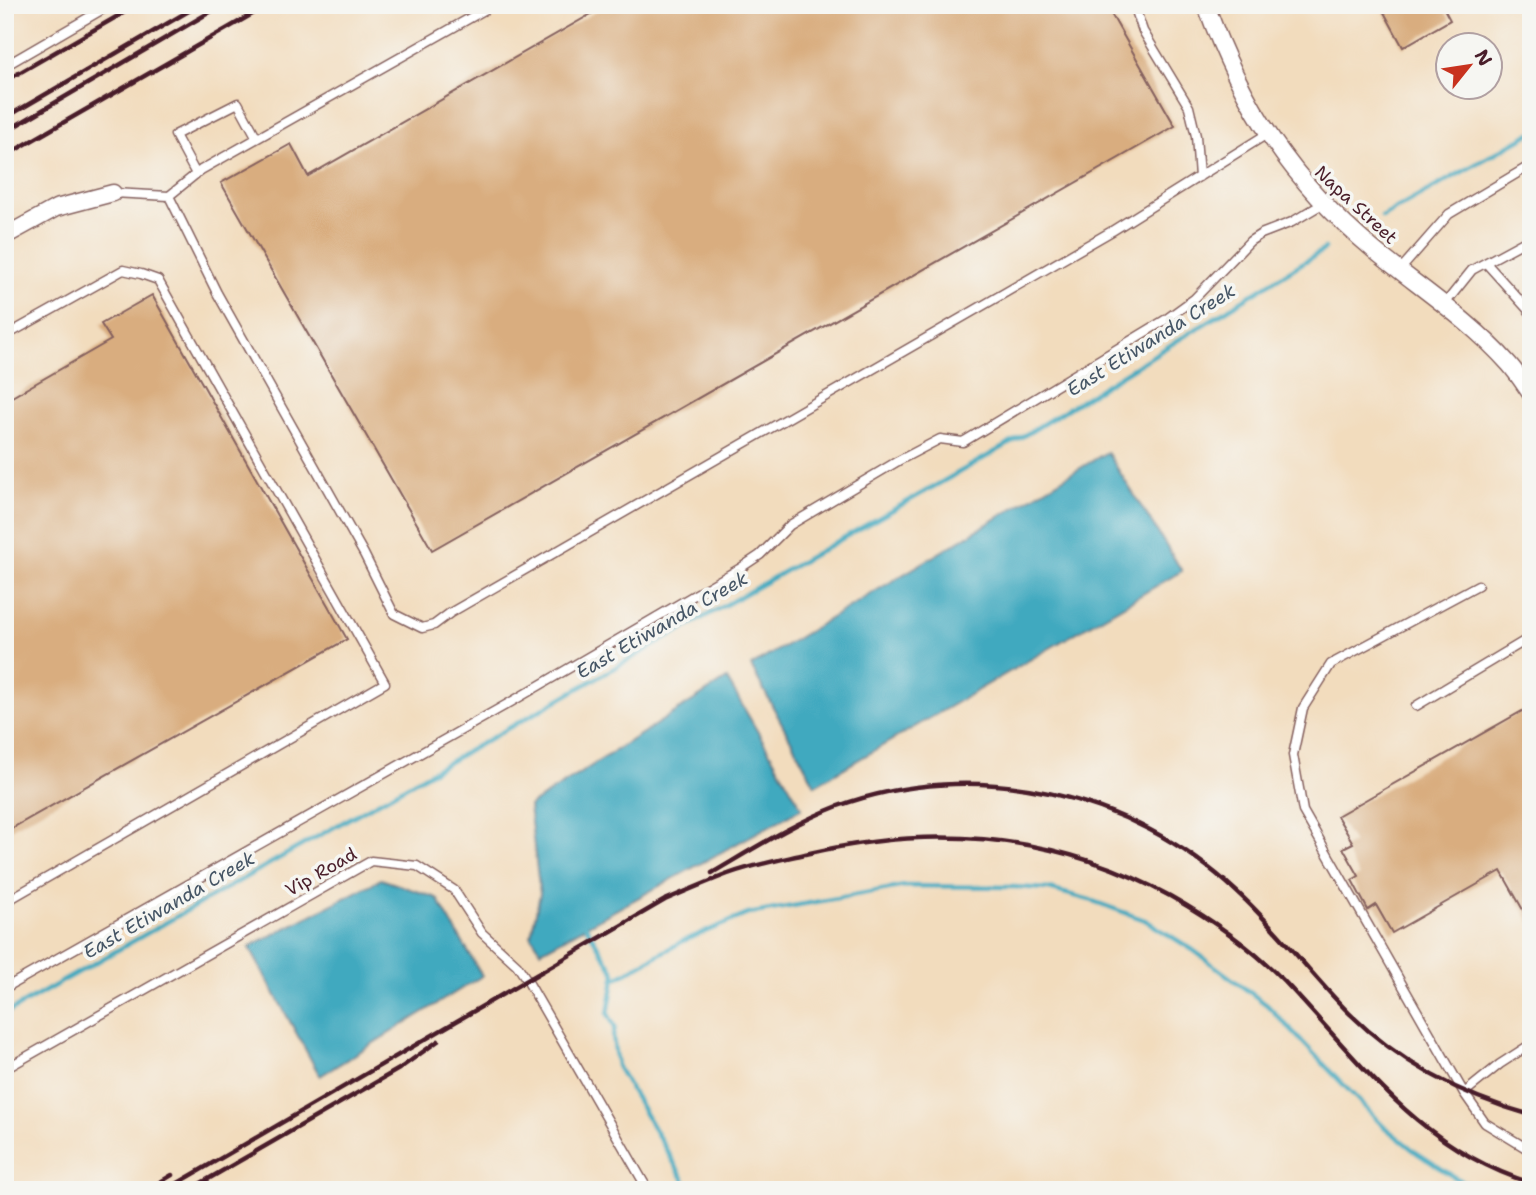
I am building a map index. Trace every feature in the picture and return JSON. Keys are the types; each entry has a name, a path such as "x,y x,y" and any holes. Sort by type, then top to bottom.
{"street":[{"name":"Napa Street","path":"1206,5 1238,84 1294,172 1374,250 1444,305 1510,364 1531,394"},
{"path":"5,236 56,208 113,193"}],"lane":[{"path":"5,66 110,5"},
{"path":"113,193 169,196 195,174 492,5"},
{"path":"1134,5 1143,31 1189,107 1196,136 1199,177"},
{"path":"195,174 176,135 238,103 257,138"},
{"path":"169,196 217,293 364,554 394,614 422,628 434,625 626,510 1112,231 1268,134"},
{"path":"1400,270 1449,214 1531,165"},
{"path":"5,988 511,702 727,576 760,555 790,525 898,461 940,439 963,442 1165,320 1194,299 1250,241 1328,207"},
{"path":"1444,305 1472,270 1531,237"},
{"path":"1486,263 1531,313"},
{"path":"5,336 123,270 159,280 386,683 5,902"},
{"path":"1478,585 1331,664 1303,708 1293,755 1303,811 1464,1093 1485,1123 1531,1151"},
{"path":"1416,706 1531,637"},
{"name":"Vip Road","path":"5,1069 371,861 417,866 454,890 482,933 517,965 648,1190"},
{"path":"1464,1093 1500,1064 1531,1044"}],"water":[{"path":"1107,452 1182,571 815,785 751,666"},
{"path":"727,679 802,808 541,951 531,935 540,894 529,806"},
{"path":"381,879 437,898 482,976 320,1076 249,947"}],"building":[{"path":"607,5 1106,5 1175,126 432,550 221,183 291,144 308,176"},
{"path":"1380,5 1442,5 1450,20 1403,47"},
{"path":"152,295 347,639 5,832 5,401 111,340 101,324"},
{"path":"1531,706 1531,924 1501,871 1392,933 1376,905 1368,910 1352,880 1359,876 1343,848 1353,843 1337,816"}],"waterway":[{"name":"East Etiwanda Creek","path":"1382,217 1531,133"},
{"name":"East Etiwanda Creek","path":"5,1014 1030,432 1325,249"},
{"path":"613,980 683,941 748,914 905,886 1049,889 1090,900 1145,920 1193,950 1267,1005 1383,1126 1417,1153 1454,1177 1481,1190"},
{"path":"583,922 615,973 608,1014 615,1027 613,1037 617,1066 690,1190"}],"railway":[{"path":"5,81 137,5"},
{"path":"5,118 199,5"},
{"path":"5,132 222,5"},
{"path":"5,156 268,5"},
{"path":"712,873 806,820 838,806 890,791 943,784 997,785 1050,793 1101,808 1150,830 1195,858 1237,892 1349,1013 1389,1047 1433,1076 1457,1088 1531,1115"},
{"path":"166,1190 665,900 737,871 805,854 899,839 946,837 992,840 1082,858 1170,896 1230,934 1258,957 1284,981 1366,1071 1423,1125 1491,1168 1531,1183"},
{"path":"189,1190 399,1069 438,1041"},
{"path":"147,1190 172,1175"}]}
